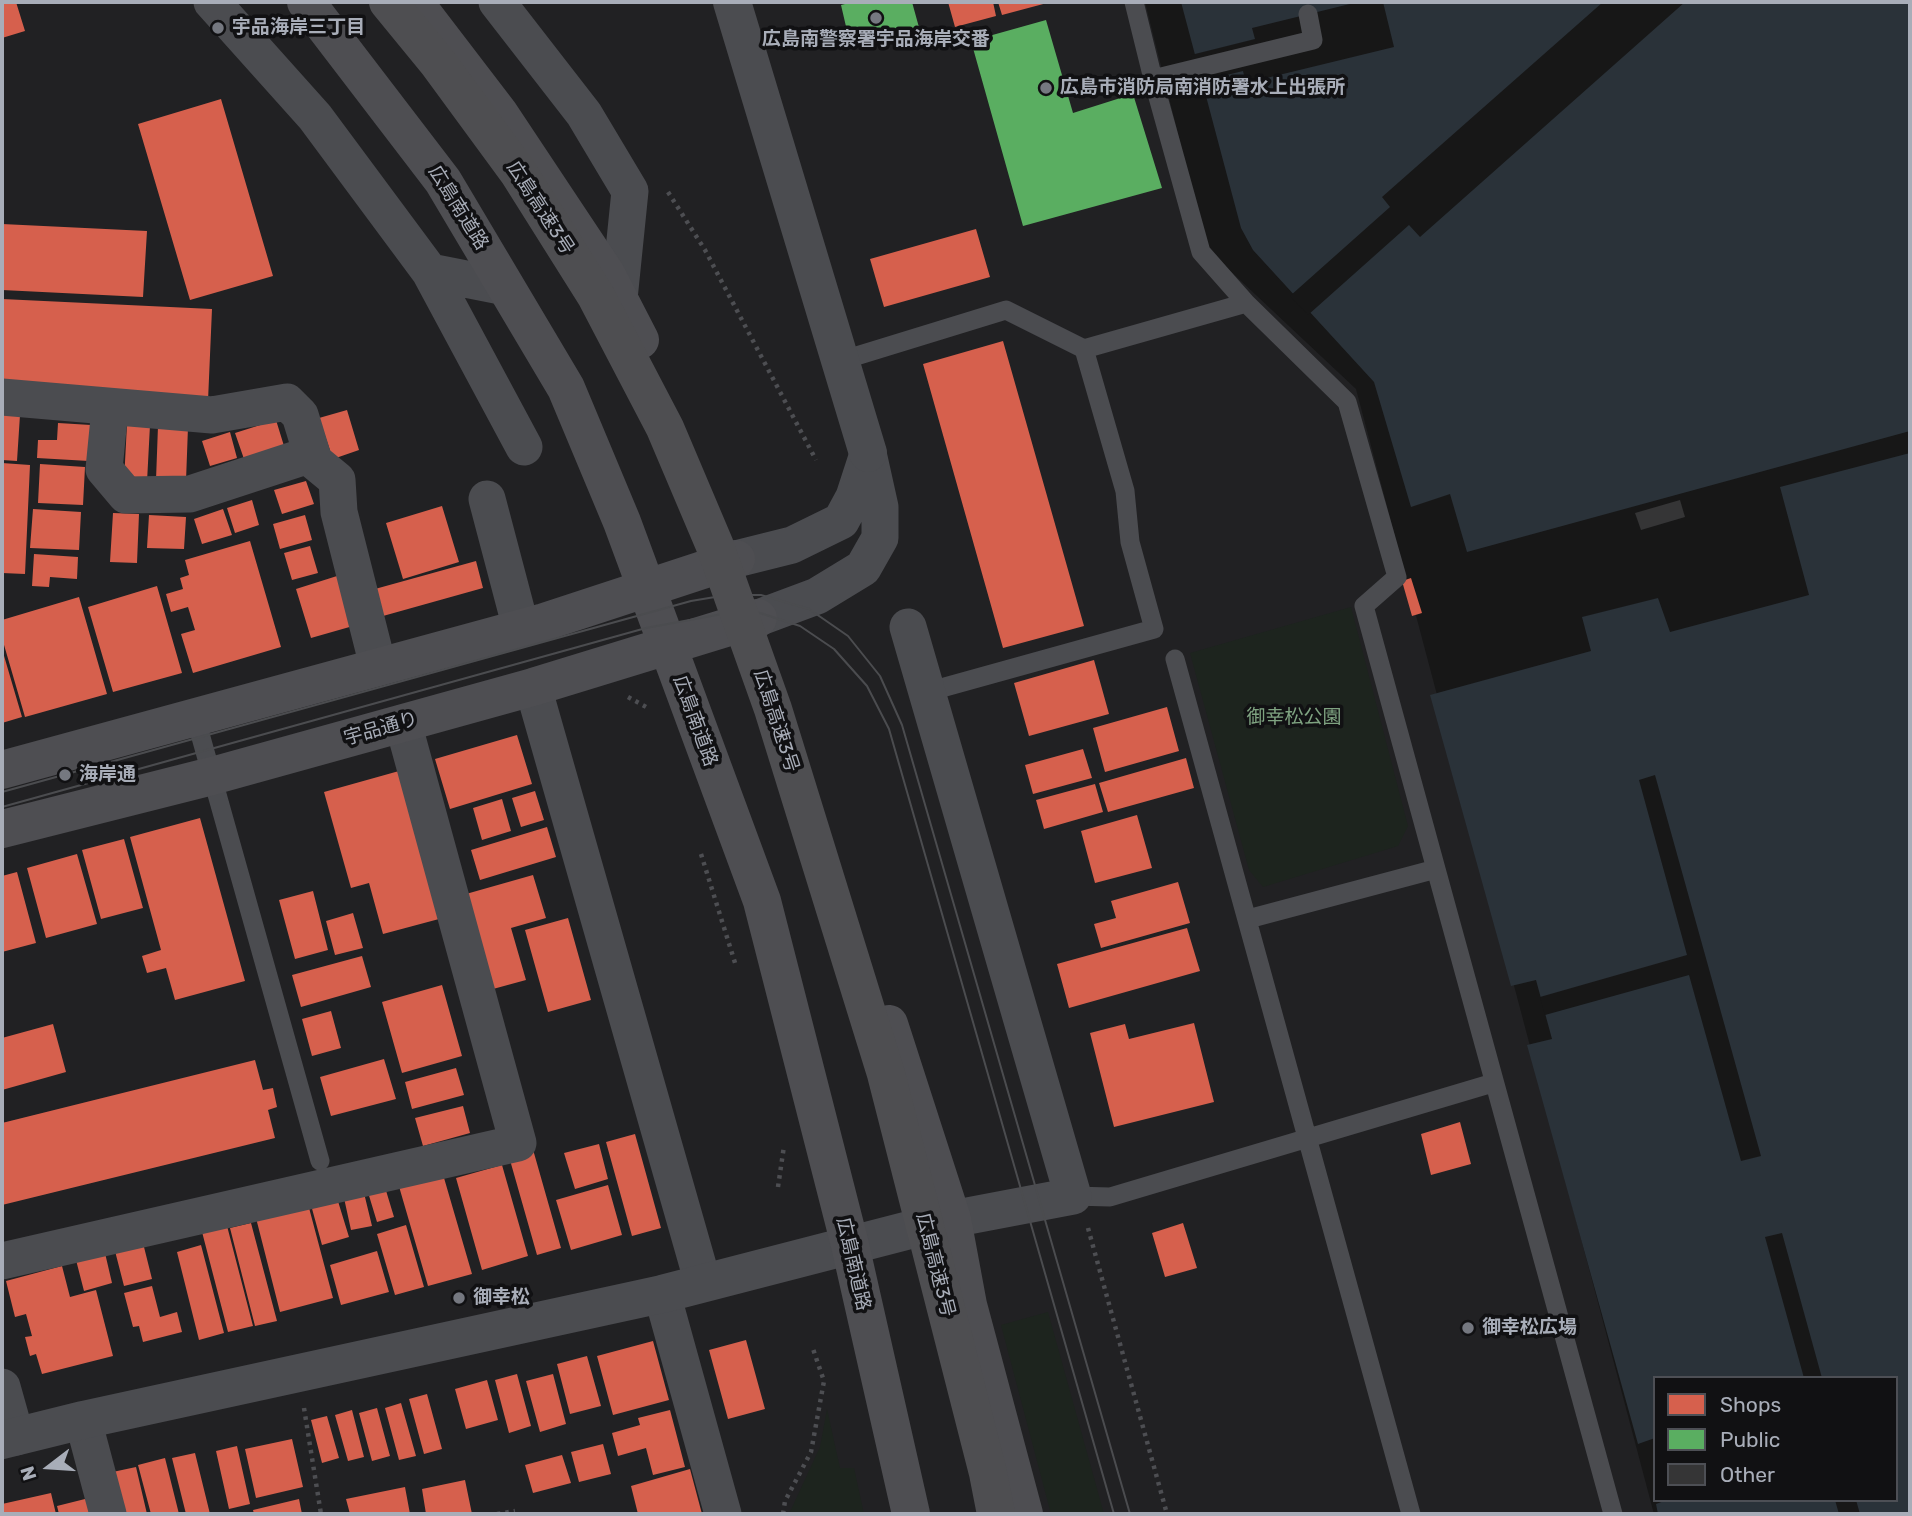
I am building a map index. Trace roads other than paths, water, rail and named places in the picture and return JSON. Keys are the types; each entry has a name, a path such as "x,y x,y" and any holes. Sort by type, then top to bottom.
{"highway":[{"name":"広島南道路","path":"306,2 443,181 566,388 647,589 762,901 849,1245 911,1514"},
{"name":"広島高速3号","path":"388,2 438,63 518,172 596,296 665,428 715,546 773,709 886,1074 988,1473 996,1514"},
{"path":"414,2 499,113 606,274 674,405 712,492 758,618 951,1219 968,1305 1024,1514"},
{"path":"2,770 521,628 736,559"},
{"name":"宇品通り","path":"2,829 212,776 533,687 758,618"}],"street":[{"path":"212,2 315,117 430,272 524,447"},
{"path":"497,2 584,114 630,191 619,299"},
{"path":"733,2 868,453 880,507 880,538 863,568 817,596 758,618"},
{"path":"430,272 506,287"},
{"path":"2,397 212,415 287,402 300,415 314,461 337,481 338,512 378,666"},
{"path":"110,408 104,469 126,495 190,494 312,454"},
{"path":"736,559 792,545 841,521 854,497 868,453"},
{"path":"487,499 521,628"},
{"path":"2,1387 9,1438 662,1294 951,1219 1080,1212 908,627"},
{"path":"533,687 703,1283"},
{"path":"2,1261 518,1143 403,723"},
{"path":"662,1294 723,1514"},
{"path":"83,1420 108,1514"}],"lane":[{"path":"1134,2 1201,253 1246,303 1347,402 1397,577 1364,606 1613,1514"},
{"path":"1153,79 1313,40 1308,14"},
{"path":"840,361 1006,310 1084,349 1246,303"},
{"path":"927,692 1154,629 1130,542 1125,491 1084,349"},
{"path":"1175,659 1248,919 1276,994 1297,1070 1308,1138 1411,1514"},
{"path":"195,716 320,1161"},
{"path":"1248,919 1436,869"},
{"path":"1080,1212 1110,1197 1493,1083"}],"tram line":[{"path":"2,792 691,601 727,595 761,595 809,609 848,636 880,676 902,725 1130,1514"},
{"path":"2,807 646,628 733,612 760,613 800,626 834,649 867,686 889,729 1114,1514"}],"place":[{"name":"広島南警察署宇品海岸交番","path":"876,18"},
{"name":"宇品海岸三丁目","path":"218,28"},
{"name":"広島市消防局南消防署水上出張所","path":"1046,88"},
{"name":"海岸通","path":"65,775"},
{"name":"御幸松","path":"459,1298"},
{"name":"御幸松広場","path":"1468,1328"}],"park label":[{"name":"御幸松公園","path":"1294,718"}]}
